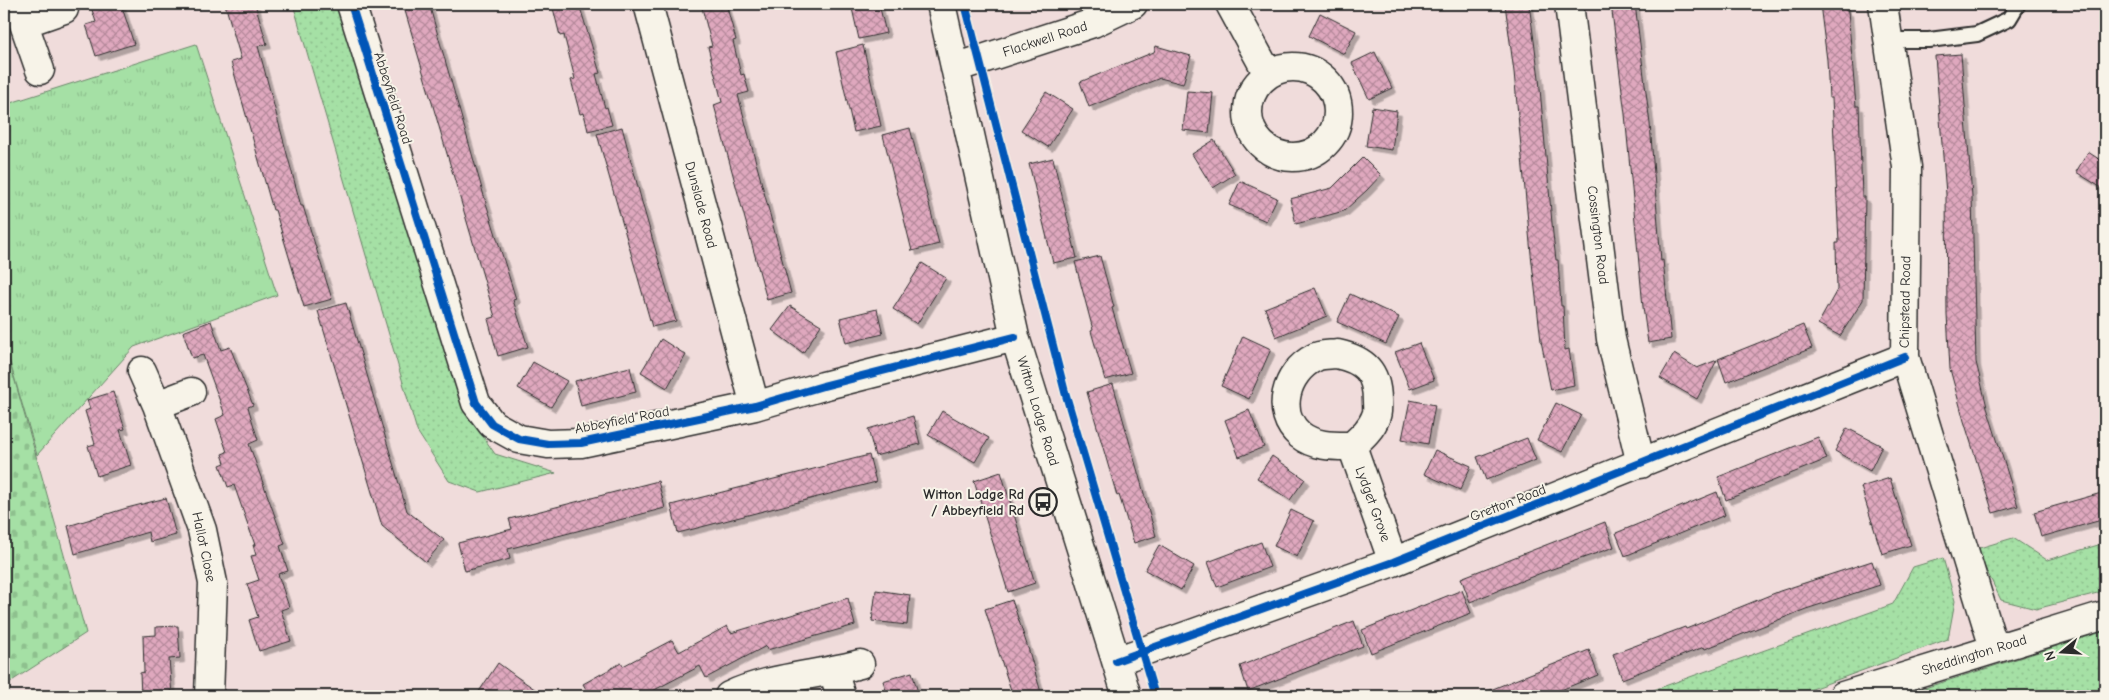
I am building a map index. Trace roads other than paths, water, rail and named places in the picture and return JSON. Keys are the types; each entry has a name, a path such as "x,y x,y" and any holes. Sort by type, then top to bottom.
{"street":[{"name":"Abbeyfield Road","path":"351,4 476,403 492,424 519,439 548,444 581,443 755,406 823,386 1015,337"},
{"name":"Dunslade Road","path":"648,4 755,406"},
{"name":"Witton Lodge Road","path":"941,4 1015,337 1127,696"},
{"name":"Flackwell Road","path":"955,68 1093,23 1133,4"},
{"path":"1230,4 1267,72"},
{"name":"Cossington Road","path":"1568,4 1611,339 1641,464"},
{"name":"Chipstead Road","path":"1883,4 1906,167 1905,357 1994,648"},
{"path":"40,70 21,14 64,10"},
{"name":"Gretton Road","path":"1116,661 1393,562 1905,357"},
{"name":"Hallot Close","path":"142,370 157,405 202,530 213,584 209,696"},
{"path":"157,405 191,392"},
{"name":"Lydget Grove","path":"1352,446 1393,562"},
{"name":"Sheddington Road","path":"1843,696 2105,615"},
{"path":"730,696 746,688 837,684 860,664"}],"lane":[{"path":"1888,40 1929,40 1977,34 2009,19 2018,4"}],"place":[{"name":"Witton Lodge Rd / Abbeyfield Rd","path":"1043,502"}]}
